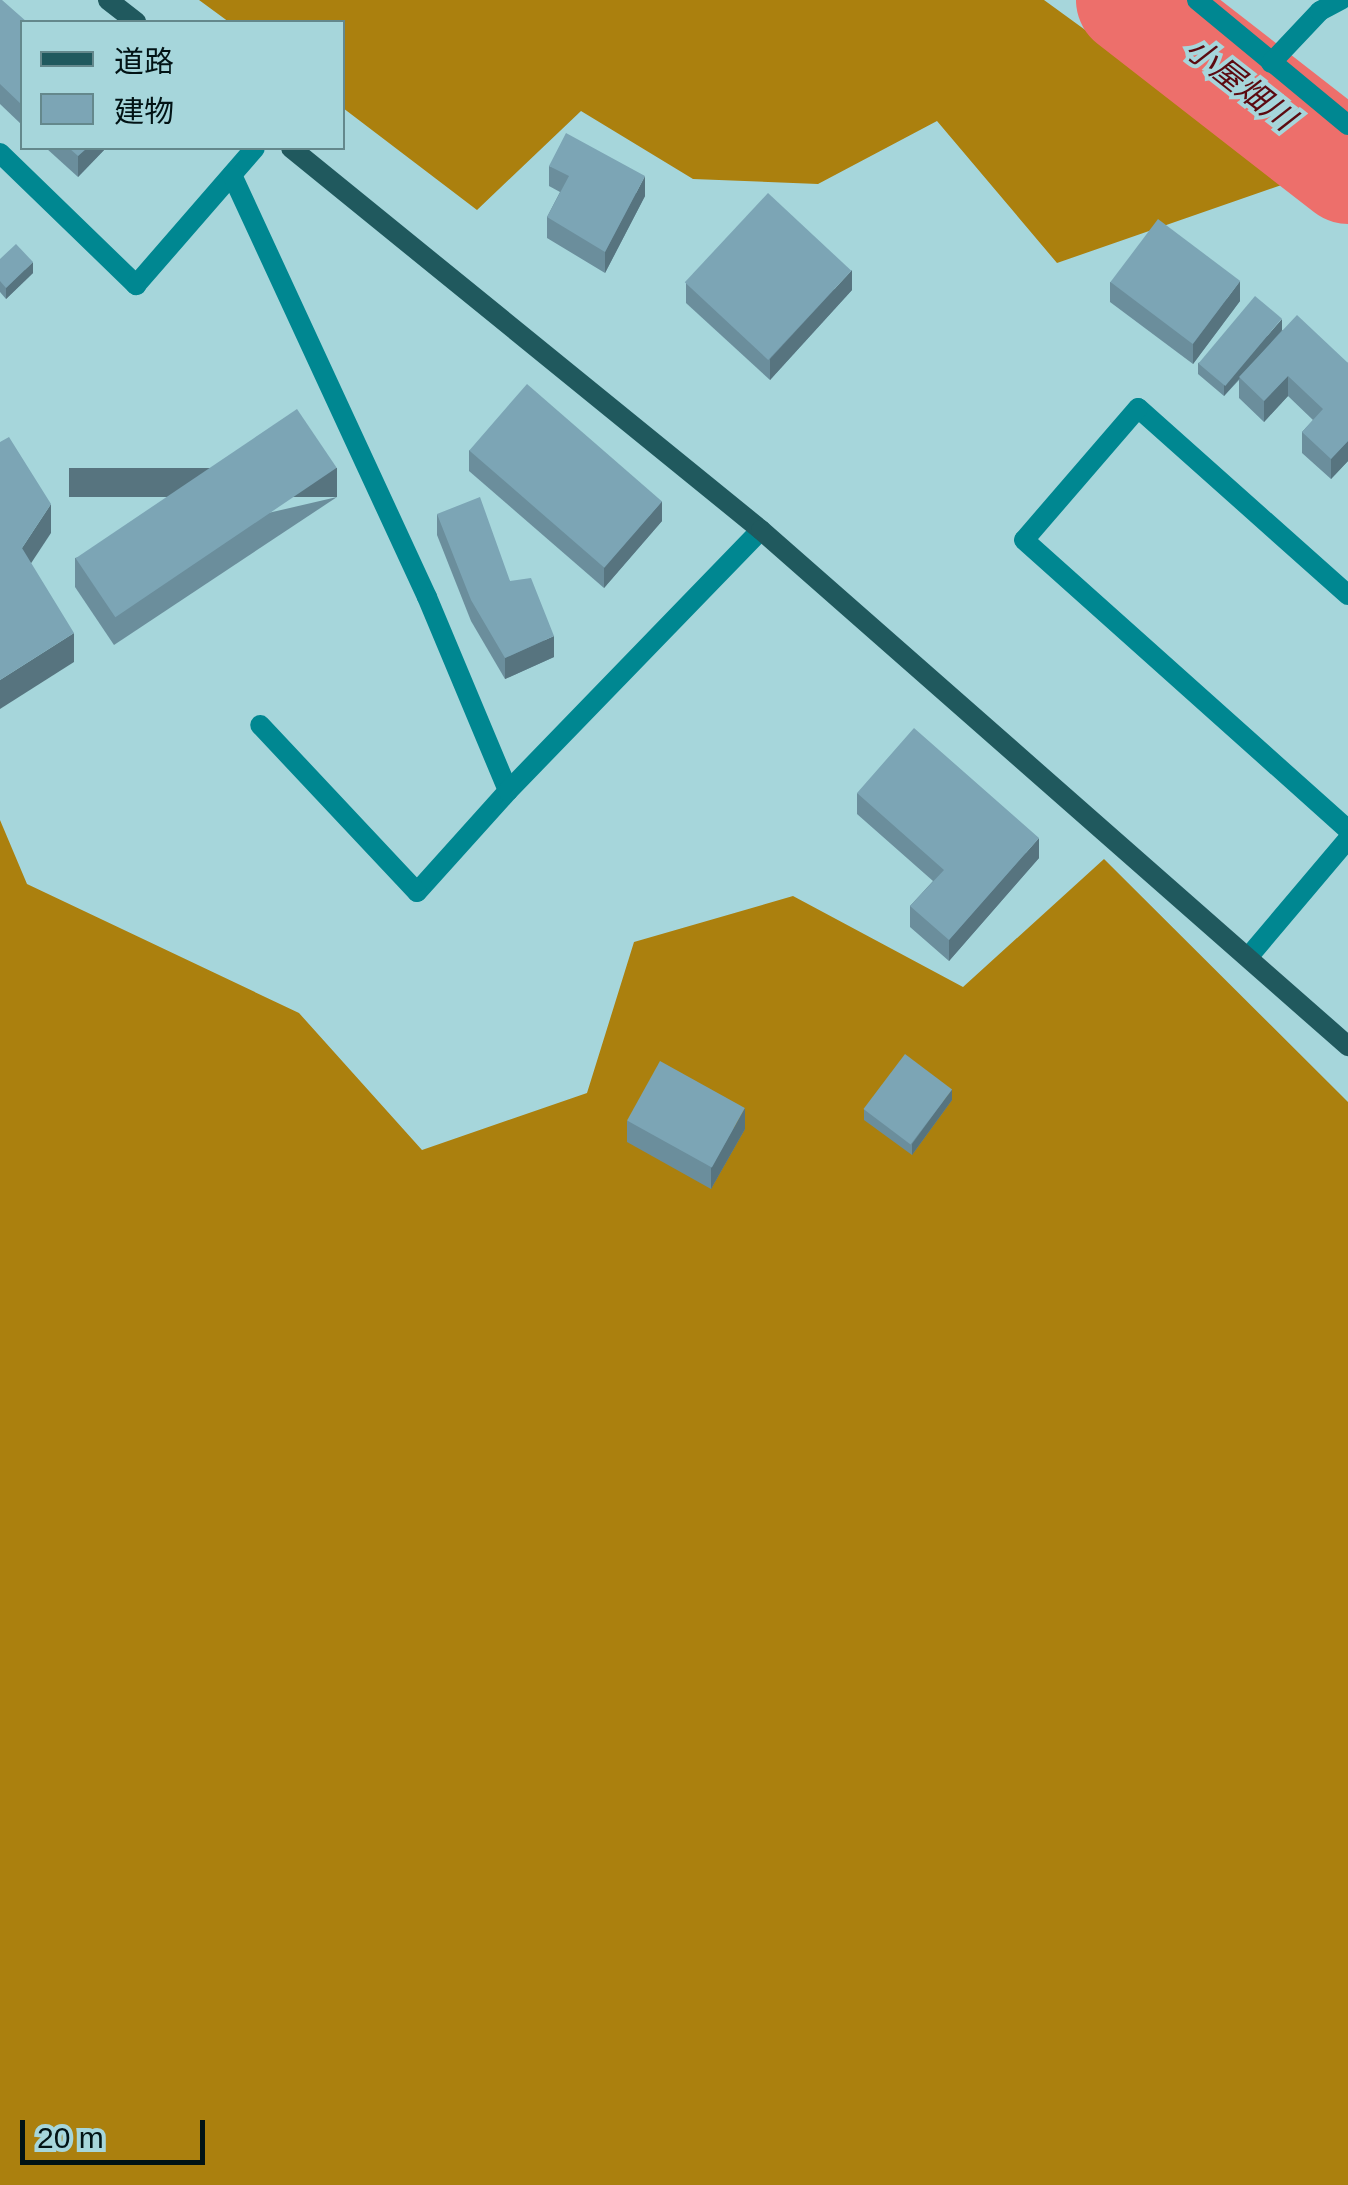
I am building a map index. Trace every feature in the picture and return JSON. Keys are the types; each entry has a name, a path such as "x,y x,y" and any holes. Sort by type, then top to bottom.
{"street":[{"path":"108,0 133,20"},
{"path":"1197,0 1348,125"},
{"path":"1271,62 1320,11 1341,0"},
{"path":"0,153 136,285 253,150"},
{"path":"293,150 761,530 1250,955 1348,1046"},
{"path":"232,175 427,597 508,791"},
{"path":"1348,595 1138,408 1024,540 1348,830"},
{"path":"260,725 416,892 508,791 761,530"},
{"path":"1250,955 1348,839"}],"shaded area":[{"path":"199,0 1044,0 1293,181 1057,263 937,121 818,184 693,179 581,111 477,210 345,110 345,20 226,20"},
{"path":"0,820 27,884 299,1013 422,1150 587,1093 634,942 793,896 963,987 1104,859 1348,1102 1348,2185 0,2185"}],"building":[{"path":"2,0 25,20 20,20 20,103 0,84"},
{"path":"566,133 645,176 605,252 547,217 569,176 549,166"},
{"path":"768,193 851,271 768,360 685,282"},
{"path":"1158,219 1240,281 1193,344 1110,282"},
{"path":"16,244 33,262 6,288 0,281 0,259"},
{"path":"1255,296 1282,318 1225,386 1198,363"},
{"path":"1297,315 1348,363 1348,441 1331,459 1302,432 1323,409 1288,376 1264,401 1239,377"},
{"path":"527,384 662,501 604,568 469,450"},
{"path":"297,409 337,468 115,617 76,558"},
{"path":"9,437 51,504 22,548 74,633 0,680 0,442"},
{"path":"480,497 510,581 531,578 554,636 505,658 471,600 437,514"},
{"path":"914,728 1039,838 949,940 910,906 944,870 857,793"},
{"path":"905,1054 952,1090 911,1145 863,1109"},
{"path":"660,1061 745,1108 712,1168 627,1120"}],"waterway":[{"name":"小屋畑川","path":"1131,0 1348,169"}]}
